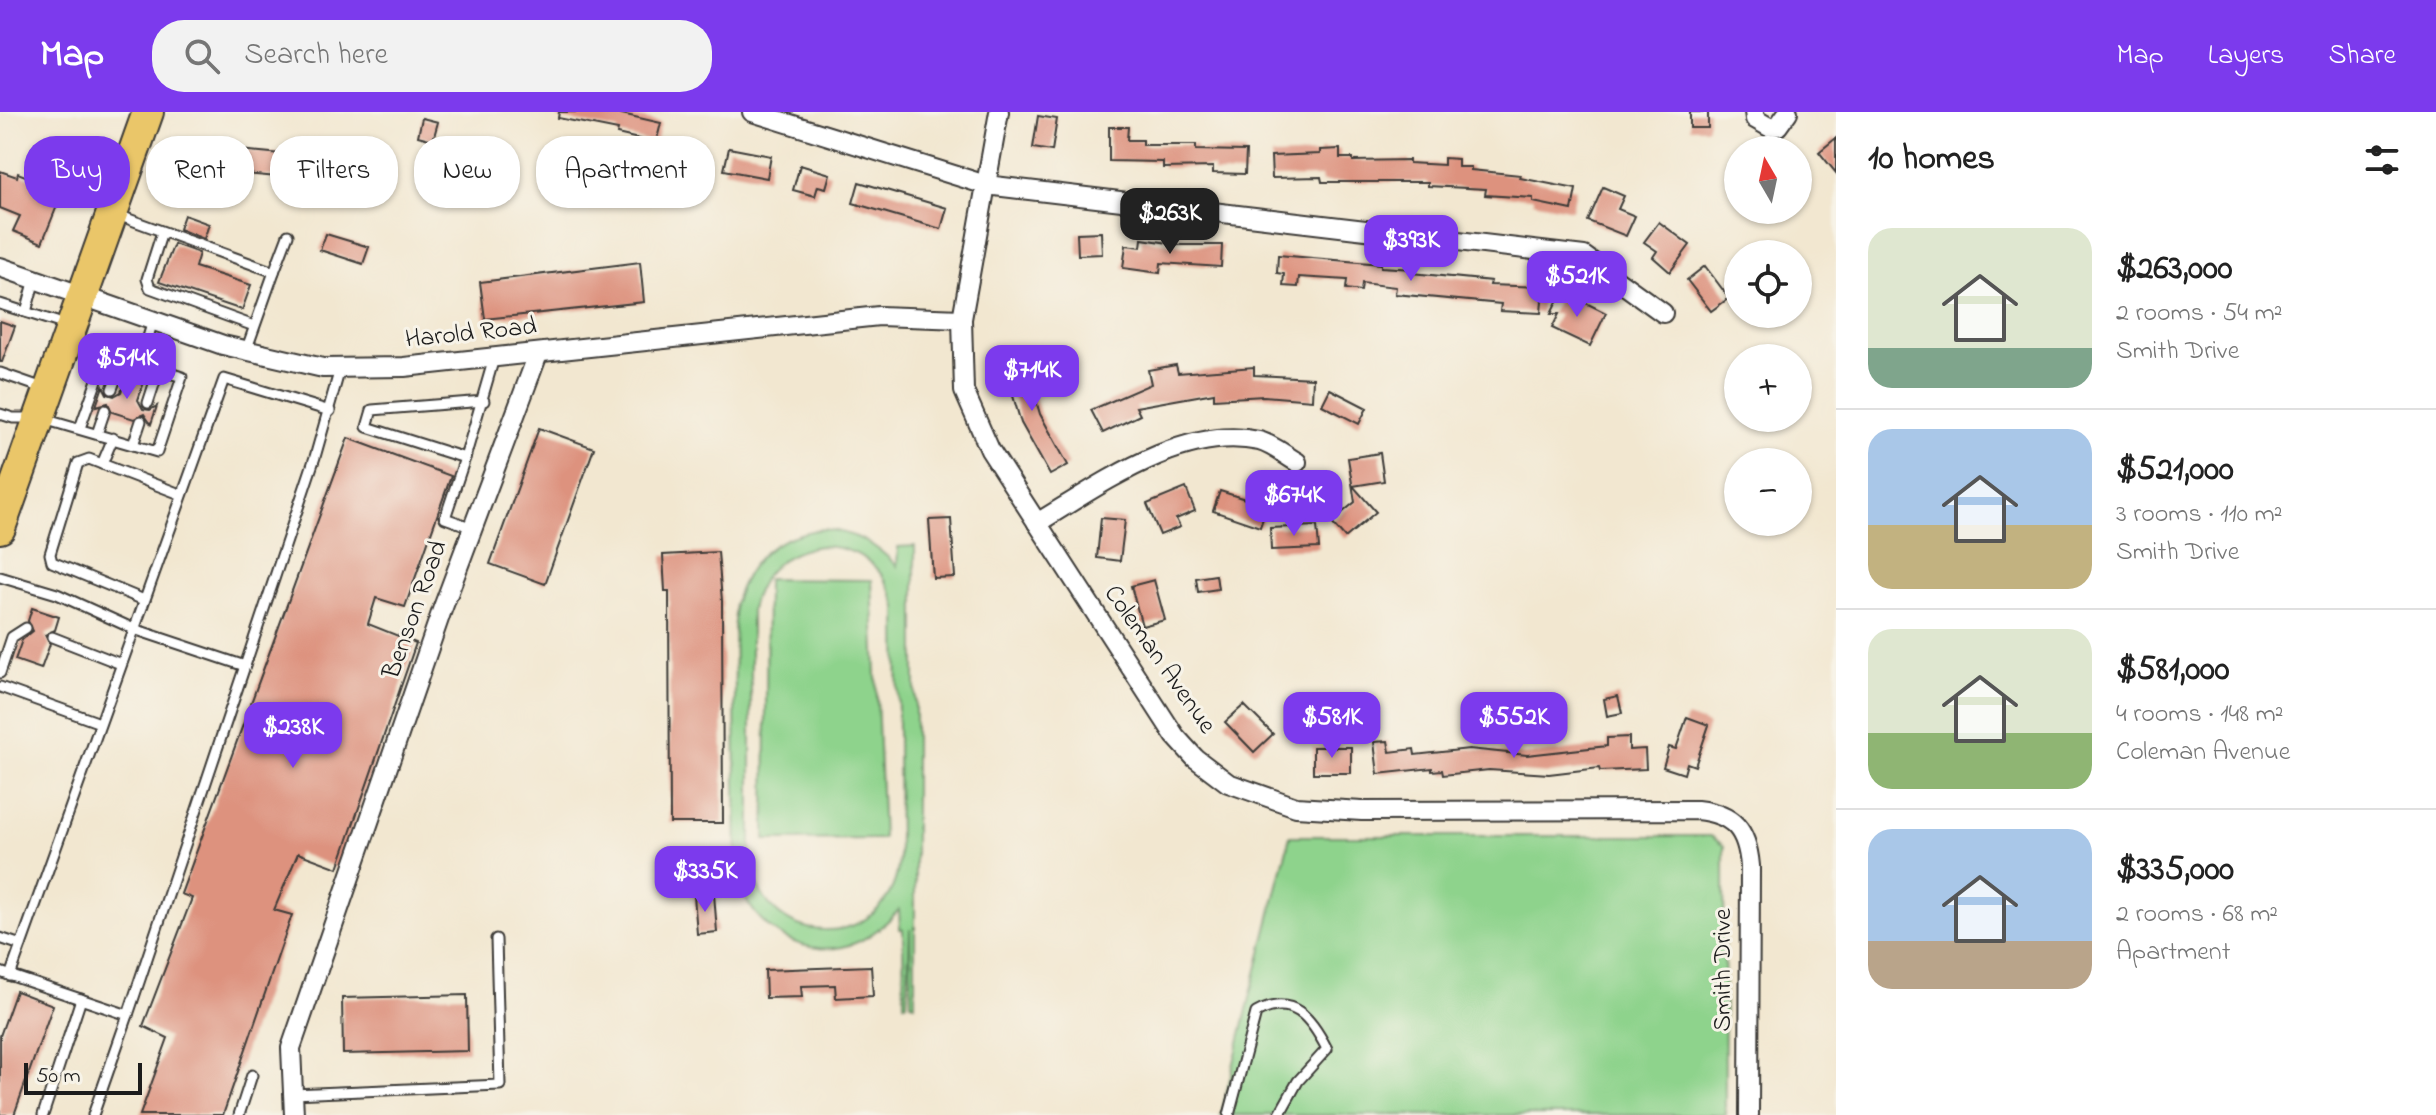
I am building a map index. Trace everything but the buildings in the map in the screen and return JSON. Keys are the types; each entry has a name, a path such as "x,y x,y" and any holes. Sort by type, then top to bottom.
{"main road":[{"path":"0,528 6,489 45,404 148,112"}],"street":[{"path":"752,112 986,185 1584,256 1663,313"},
{"name":"Coleman Avenue","path":"999,112 962,319 962,375 969,409 990,450 1175,736 1214,774 1246,792 1296,807 1334,810 1697,810 1722,815 1740,827"},
{"path":"1754,112 1755,119 1769,127 1778,126 1787,118 1788,112"},
{"name":"Harold Road","path":"0,267 246,351 291,363 340,369 538,354 879,316 962,319"},
{"name":"Benson Road","path":"294,1115 291,1048 473,528 538,354"},
{"path":"1037,523 1143,461 1181,447 1233,440 1261,441 1297,462"},
{"name":"Smith Drive","path":"1740,827 1750,866 1749,1115"}],"lane":[{"path":"112,212 274,272"},
{"path":"162,232 147,279 150,288 254,326"},
{"path":"246,351 288,235"},
{"path":"26,312 35,279"},
{"path":"0,304 26,312 107,352 182,377 157,452 80,428 0,373"},
{"path":"140,363 153,321"},
{"path":"80,428 107,352"},
{"path":"112,389 124,357"},
{"path":"473,528 445,518 484,401 494,358"},
{"path":"148,403 159,369"},
{"path":"93,1115 330,411 340,369"},
{"path":"128,1015 5,974 21,945 180,494 224,379 330,411"},
{"path":"465,458 367,427 372,410 484,401"},
{"path":"0,414 13,418 45,404"},
{"path":"97,434 105,410"},
{"path":"133,445 141,421"},
{"path":"102,464 113,438"},
{"path":"144,600 52,562 50,554 78,463 89,459 180,494"},
{"path":"0,577 57,594 134,629 245,666"},
{"path":"0,673 12,637 26,628"},
{"path":"52,637 121,664"},
{"path":"0,687 100,723"},
{"path":"0,938 21,945"},
{"path":"293,1094 500,1085 496,939"},
{"path":"43,1115 81,999"},
{"path":"1229,1115 1256,1013 1272,1004 1295,1009 1314,1023 1327,1049 1298,1081 1279,1115"},
{"path":"239,1115 252,1075"}],"green space":[{"path":"824,529 855,536 881,551 897,566 898,547 915,546 915,1004 911,1003 910,929 907,1003 904,1004 903,929 900,929 899,910 860,941 841,947 802,945 785,938 755,913 737,878 734,605 747,574 766,552 778,543","holes":["835,547 859,556 879,571 897,607 899,858 891,890 874,913 851,926 824,930 798,925 775,910 758,887 751,854 751,609 760,584 784,559 806,549"]},
{"path":"767,579 872,580 883,839 765,840"},
{"path":"1290,836 1711,836 1724,846 1725,1115 1221,1115"}]}
